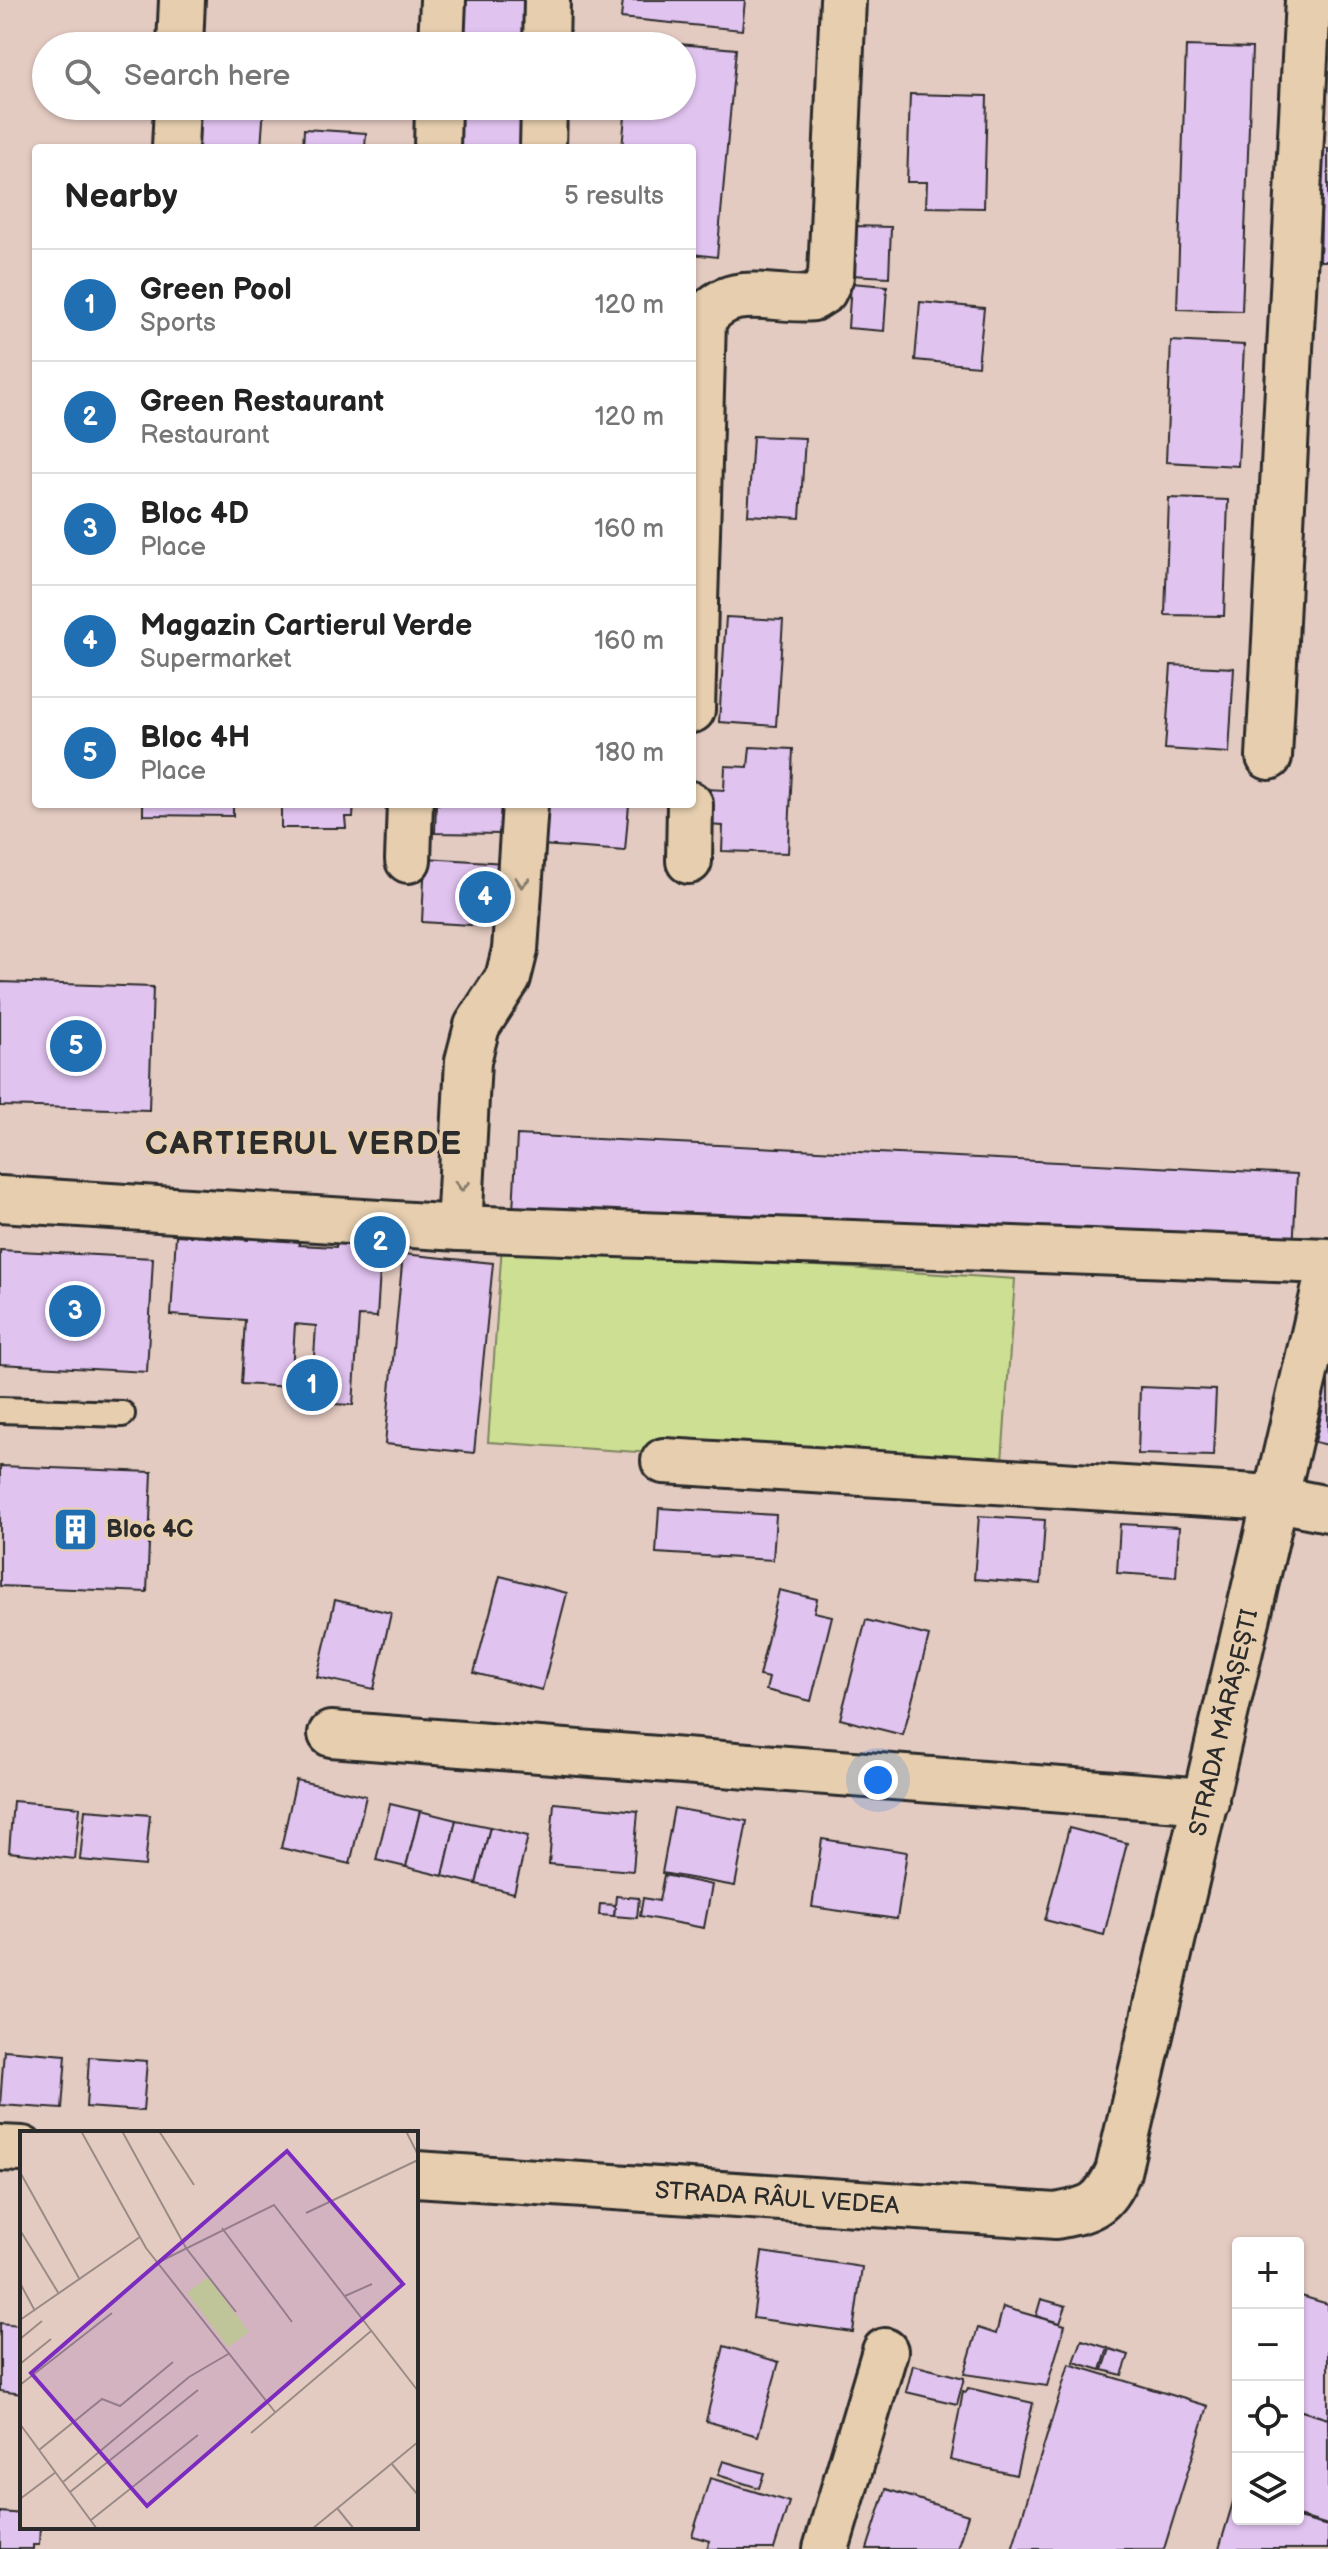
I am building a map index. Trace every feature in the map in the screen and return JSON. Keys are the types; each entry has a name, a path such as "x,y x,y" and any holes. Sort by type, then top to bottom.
{"street":[{"path":"181,32 182,0"},
{"path":"442,32 443,0"},
{"path":"546,32 547,0"},
{"path":"696,568 703,320 722,299 736,295 813,298 824,291 831,276 843,0"},
{"path":"1269,757 1308,0"},
{"path":"175,144 176,120"},
{"path":"437,144 438,120"},
{"path":"543,144 544,120"},
{"path":"408,860 410,808"},
{"path":"459,1228 468,1061 477,1026 508,978 515,950 525,808"},
{"path":"689,861 690,808"},
{"path":"0,1199 459,1228 1328,1261"},
{"name":"STRADA MĂRĂȘEȘTI","path":"1118,2172 1206,1801 1273,1498 1328,1274"},
{"path":"664,1461 1273,1498 1328,1509"},
{"path":"331,1734 1206,1801"},
{"path":"0,2148 20,2149"},
{"name":"STRADA RÂUL VEDEA","path":"418,2174 1056,2216 1087,2210 1107,2196 1118,2172"},
{"path":"826,2549 885,2351"}],"lane":[{"path":"0,1410 122,1414"}],"green space":[{"path":"502,1245 1015,1279 1001,1476 488,1442"}],"building":[{"path":"461,0 528,0 527,32 460,32"},
{"path":"623,0 745,0 742,30 621,18"},
{"path":"696,46 736,49 717,257 696,254 696,144 622,144 625,120 696,120"},
{"path":"1186,46 1252,48 1242,311 1177,309"},
{"path":"910,94 987,96 984,208 926,207 927,182 907,182"},
{"path":"186,120 263,120 261,144 185,144"},
{"path":"458,120 525,120 524,144 457,144"},
{"path":"304,129 366,133 365,144 303,144"},
{"path":"1323,148 1328,148 1328,261 1320,261"},
{"path":"853,226 891,227 889,277 851,275"},
{"path":"851,283 887,286 884,331 848,328"},
{"path":"920,302 984,308 978,366 915,360"},
{"path":"1171,341 1244,345 1238,466 1166,462"},
{"path":"753,436 805,438 800,518 748,515"},
{"path":"1169,498 1228,500 1224,616 1165,615"},
{"path":"726,617 783,620 776,726 719,722"},
{"path":"1171,665 1234,668 1229,753 1165,749"},
{"path":"750,747 793,749 788,853 722,851 723,826 706,825 707,789 724,790 725,766 748,767"},
{"path":"143,808 233,808 233,816 143,815"},
{"path":"281,808 354,808 353,817 345,817 346,828 281,828"},
{"path":"436,808 503,808 502,834 435,833"},
{"path":"546,808 629,808 625,851 542,845"},
{"path":"425,858 505,863 502,927 422,922"},
{"path":"0,982 153,987 149,1110 0,1106"},
{"path":"517,1135 1297,1174 1293,1250 513,1211"},
{"path":"249,1230 300,1234 299,1245 336,1247 337,1236 382,1239 377,1317 359,1316 353,1405 311,1403 316,1326 295,1324 291,1387 241,1384 245,1320 171,1315 176,1235 248,1240"},
{"path":"0,1250 153,1258 147,1372 0,1364"},
{"path":"403,1254 493,1263 474,1453 385,1444"},
{"path":"1328,1366 1328,1445 1315,1442 1323,1407 1304,1403"},
{"path":"1140,1387 1216,1390 1213,1456 1138,1454"},
{"name":"Bloc 4C","path":"0,1466 152,1472 147,1592 0,1586"},
{"path":"659,1508 776,1515 773,1560 656,1553"},
{"path":"979,1516 1045,1520 1041,1584 974,1579"},
{"path":"1120,1524 1179,1527 1176,1577 1117,1573"},
{"path":"500,1576 567,1593 542,1690 474,1673"},
{"path":"779,1590 817,1599 814,1612 832,1616 811,1701 766,1690 769,1678 759,1676"},
{"path":"335,1600 391,1613 374,1689 317,1677"},
{"path":"866,1620 929,1636 903,1735 840,1719"},
{"path":"296,1780 366,1796 350,1864 281,1848"},
{"path":"13,1801 80,1807 75,1859 9,1852"},
{"path":"554,1803 638,1811 633,1871 549,1864"},
{"path":"390,1804 420,1811 406,1867 376,1860"},
{"path":"674,1808 747,1821 735,1886 662,1873"},
{"path":"85,1810 150,1815 145,1866 80,1860"},
{"path":"420,1811 456,1820 443,1876 406,1867"},
{"path":"456,1820 490,1827 476,1884 443,1876"},
{"path":"490,1827 528,1836 514,1893 476,1884"},
{"path":"1069,1828 1127,1843 1104,1935 1045,1920"},
{"path":"822,1839 907,1852 897,1919 812,1907"},
{"path":"664,1875 712,1885 704,1928 640,1916 643,1898 659,1901"},
{"path":"616,1896 639,1898 637,1918 614,1916"},
{"path":"600,1904 615,1905 614,1916 599,1915"},
{"path":"4,2050 66,2055 62,2109 0,2105"},
{"path":"89,2057 147,2061 143,2111 86,2107"},
{"path":"762,2252 862,2267 853,2332 753,2318"},
{"path":"1304,2297 1328,2304 1328,2419 1304,2412"},
{"path":"1041,2299 1066,2306 1060,2323 1036,2316"},
{"path":"1003,2307 1065,2325 1047,2386 964,2374 978,2328 996,2334"},
{"path":"20,2318 20,2394 0,2391 0,2323 19,2325"},
{"path":"1082,2340 1108,2348 1101,2370 1074,2362"},
{"path":"724,2346 779,2362 758,2436 706,2421"},
{"path":"1110,2349 1129,2355 1122,2375 1103,2370"},
{"path":"1069,2364 1208,2406 1164,2549 1012,2549"},
{"path":"913,2365 964,2378 957,2404 906,2392"},
{"path":"968,2388 1033,2403 1016,2475 950,2460 963,2391 966,2392"},
{"path":"1304,2412 1328,2419 1328,2525 1304,2518"},
{"path":"723,2461 764,2473 759,2488 718,2475"},
{"path":"710,2478 789,2502 774,2549 707,2549 710,2541 692,2536"},
{"path":"886,2489 968,2515 957,2549 867,2549"},
{"path":"1232,2506 1232,2525 1304,2525 1304,2520 1328,2526 1328,2549 1219,2549"},
{"path":"0,2512 20,2514 20,2529 40,2529 39,2545 33,2545 33,2549 0,2549"}],"place":[{"name":"Magazin Cartierul Verde","path":"485,897"},
{"name":"Bloc 4H","path":"76,1046"},
{"name":"Green Restaurant","path":"380,1242"},
{"name":"Bloc 4D","path":"75,1311"},
{"name":"Green Pool","path":"312,1385"},
{"name":"Bloc 4C","path":"75,1529"}],"district":[{"name":"CARTIERUL VERDE","path":"304,1143"}]}
